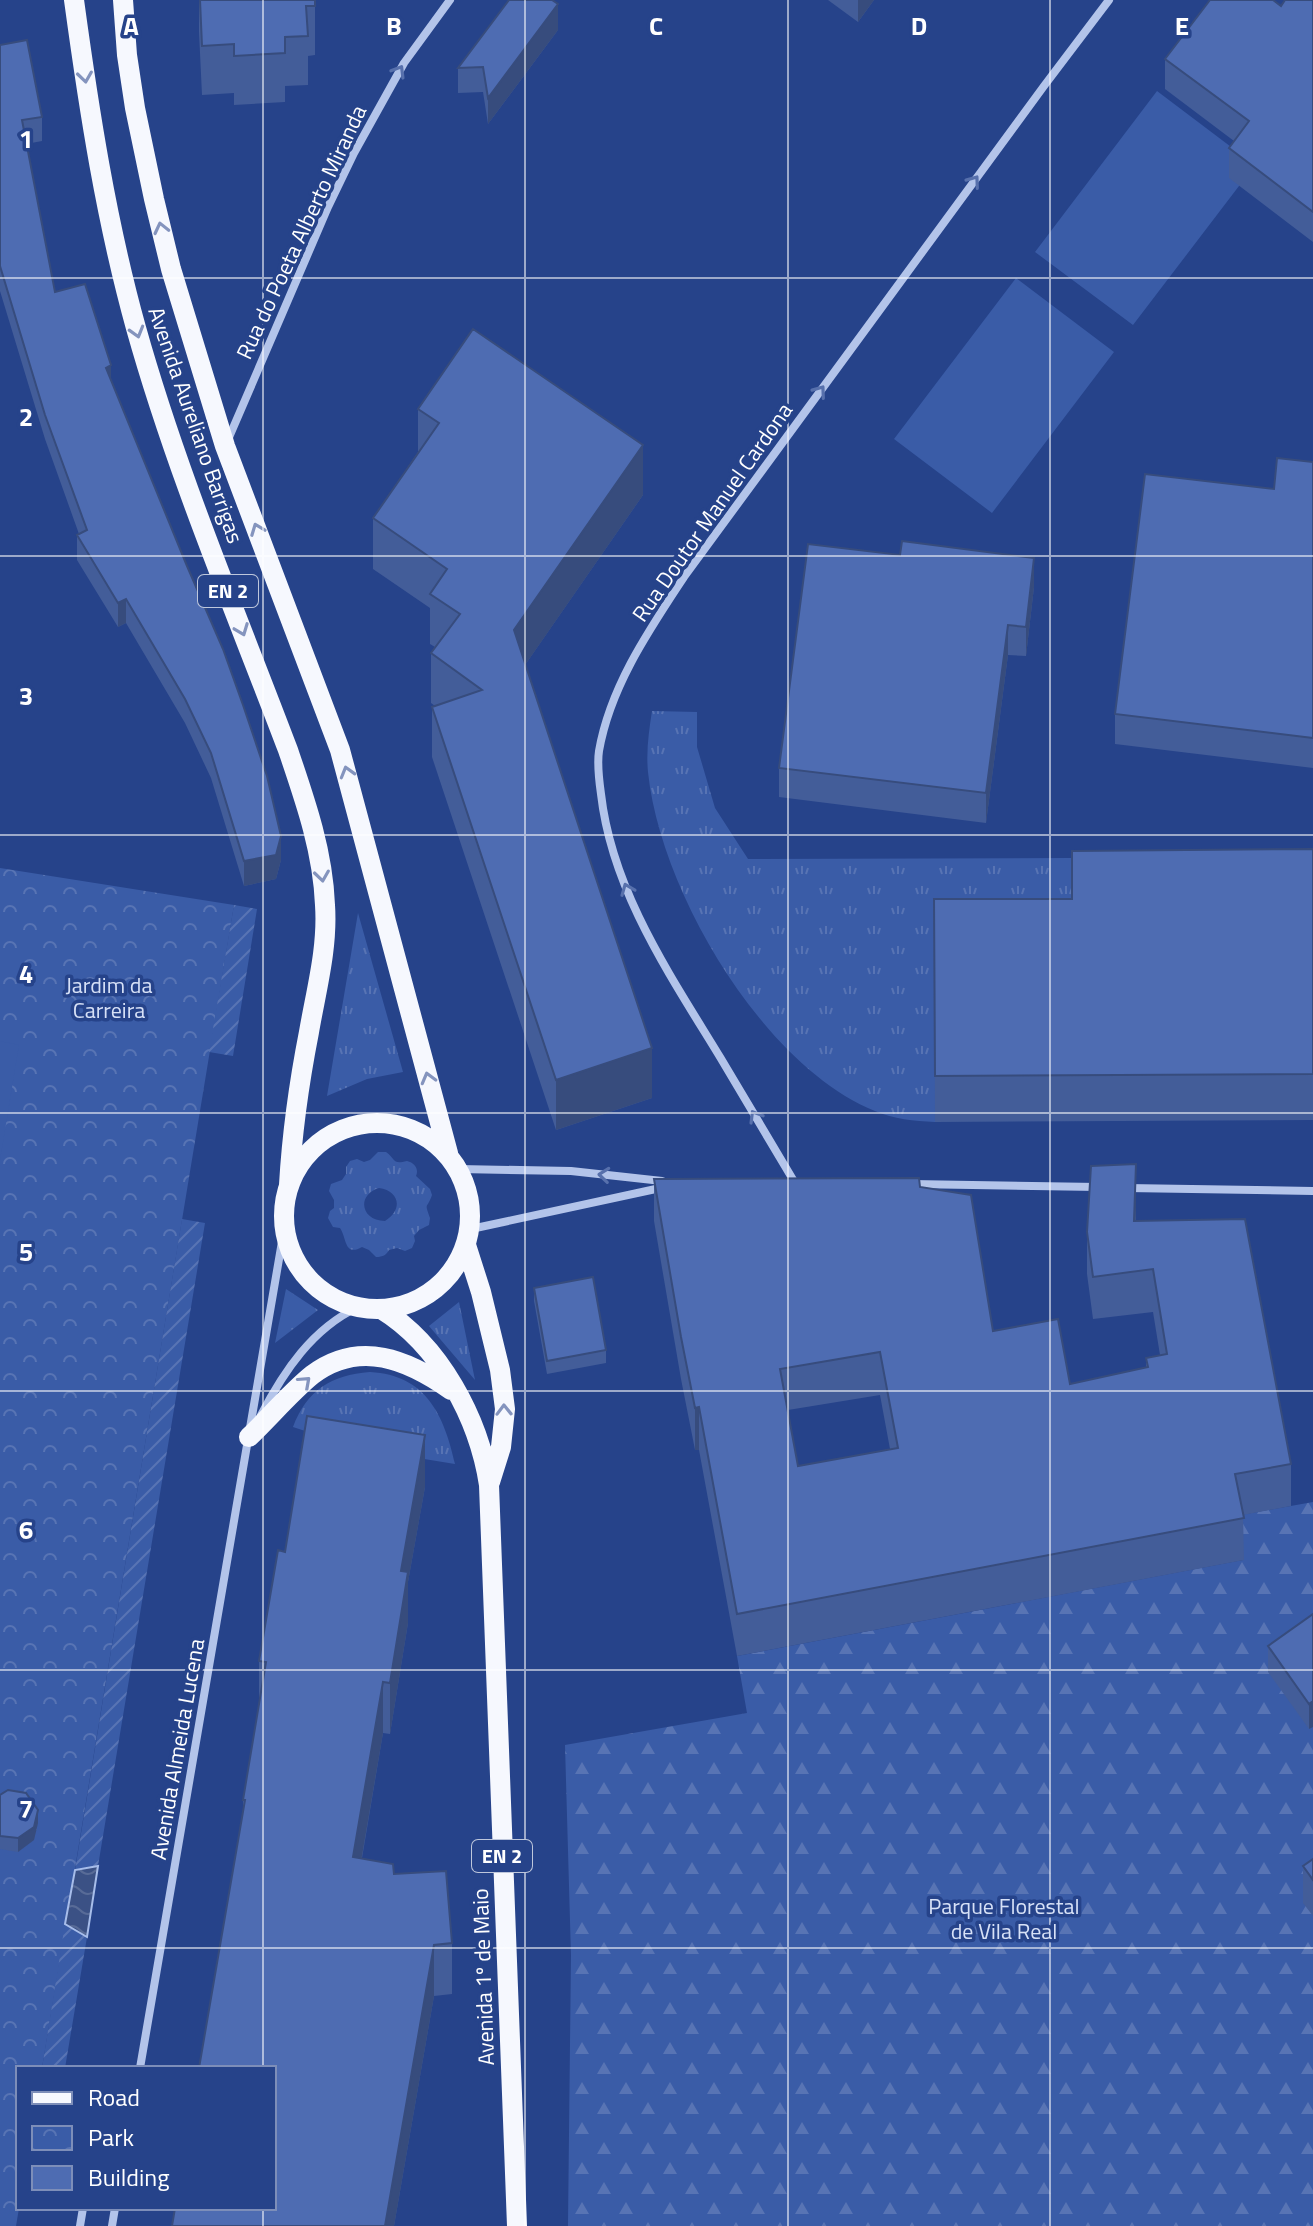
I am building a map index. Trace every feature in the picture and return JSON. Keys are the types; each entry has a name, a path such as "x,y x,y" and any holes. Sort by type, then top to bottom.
{"main road":[{"name":"Avenida Aureliano Barrigas","path":"74,0 97,159 136,330 180,464 288,750 322,869 326,926 293,1121 289,1185"},
{"name":"Avenida Aureliano Barrigas","path":"123,0 130,76 154,199 175,284 225,446 340,750 454,1161"},
{"name":"EN 2","path":"373,1122 401,1125 426,1136 454,1161 467,1188 471,1208 468,1237 457,1266 442,1283 404,1305 381,1309 358,1307 331,1297 309,1280 293,1257 284,1230 285,1199 301,1160 321,1140 346,1127 373,1122"},
{"name":"Avenida 1º de Maio","path":"468,1237 500,1370 505,1409 501,1447 489,1485"},
{"name":"Avenida 1º de Maio","path":"381,1309 412,1333 458,1395 479,1440 489,1485 517,2226"},
{"path":"249,1437 311,1376 330,1364 351,1357 391,1358 417,1368 458,1395"}],"street":[{"name":"Rua do Poeta Alberto Miranda","path":"225,446 354,153 404,63 450,0"},
{"name":"Rua Doutor Manuel Cardona","path":"795,1183 667,970 634,907 606,830 600,784 599,753 610,711 645,637 671,596 1034,98 1109,0"},
{"path":"454,1161 681,1183 468,1237"},
{"path":"781,1183 810,1183"},
{"path":"902,1184 1107,1187"},
{"path":"1123,1188 1313,1191"},
{"name":"Avenida Almeida Lucena","path":"140,2066 284,1230"},
{"name":"Avenida Almeida Lucena","path":"249,1437 294,1360 327,1326 358,1307"}],"green space":[{"path":"1157,91 1255,165 1133,325 1035,252"},
{"path":"1016,278 1114,352 992,513 894,439"},
{"path":"652,711 697,712 697,747 715,808 748,859 1072,858 1072,944 935,1122 882,1114 833,1088 794,1055 757,1015 724,968 695,919 673,868 657,819 647,764"},
{"name":"Jardim da Carreira","path":"0,868 234,905 42,2066 16,2066 16,2210 19,2210 16,2226 0,2226"},
{"path":"234,905 257,909 233,1056 209,1052"},
{"path":"358,913 403,1072 367,1079 327,1096"},
{"path":"0,1041 19,1045 0,1160"},
{"path":"378,1152 386,1152 396,1162 410,1162 417,1169 416,1176 430,1189 432,1195 427,1207 429,1225 414,1236 412,1248 389,1250 376,1257 362,1247 352,1250 340,1228 333,1227 328,1218 334,1208 329,1191 331,1184 342,1180 350,1161 370,1160","holes":["379,1188 395,1197 397,1207 385,1221 377,1220 366,1212 364,1202 372,1191"]},
{"path":"182,1219 205,1223 98,1866 75,1870"},
{"path":"286,1289 318,1310 275,1343"},
{"path":"459,1302 475,1380 429,1326"},
{"path":"370,1372 389,1375 419,1390 438,1414 455,1464 357,1448 293,1427 305,1403 322,1387 343,1377"},
{"name":"Parque Florestal de Vila Real","path":"1313,1502 1313,2226 568,2226 571,1955 565,1745 747,1713 737,1656 1243,1560 1235,1516"},
{"path":"65,1924 87,1937 65,2066 42,2066"}],"water":[{"path":"98,1866 87,1937 65,1924 75,1870"}],"building":[{"path":"200,0 315,0 315,6 306,6 308,36 285,37 285,53 234,56 234,44 202,46"},
{"path":"509,0 552,0 558,4 488,98 483,67 458,68"},
{"path":"1210,0 1273,0 1281,6 1285,0 1313,0 1313,212 1229,148 1249,121 1165,59"},
{"path":"27,40 42,117 22,120 55,292 85,284 111,365 106,368 223,649 267,776 281,836 276,855 244,861 211,753 185,699 126,599 118,603 77,535 87,530 45,415 0,266 0,45"},
{"path":"473,329 643,445 514,630 652,1048 556,1080 432,707 482,690 431,653 460,614 430,594 447,569 373,518 439,423 418,409"},
{"path":"1277,458 1313,462 1313,738 1115,714 1145,474 1274,489"},
{"path":"902,541 1034,558 1026,627 1008,625 986,793 779,768 808,544 900,555"},
{"path":"1313,849 1313,1074 935,1076 934,899 1072,899 1072,851"},
{"path":"1136,1164 1134,1221 1245,1219 1291,1464 1235,1474 1244,1518 737,1614 699,1407 695,1408 681,1337 654,1179 919,1178 920,1187 971,1195 993,1331 1058,1319 1070,1384 1148,1367 1146,1358 1167,1354 1153,1269 1093,1277 1087,1232 1091,1166","holes":["880,1352 898,1448 798,1466 780,1369"]},
{"path":"593,1277 606,1350 547,1361 534,1288"},
{"path":"307,1416 425,1435 401,1571 408,1572 390,1683 383,1682 353,1857 393,1864 394,1874 446,1871 452,1943 434,1945 385,2226 172,2226 175,2210 276,2210 276,2066 199,2066 266,1662 259,1661 278,1550 285,1552"},
{"path":"1313,1614 1313,1701 1309,1704 1268,1646"},
{"path":"8,1790 26,1793 38,1810 34,1827 18,1838 0,1836 0,1795"},
{"path":"1313,1859 1313,1880 1303,1866"}]}
